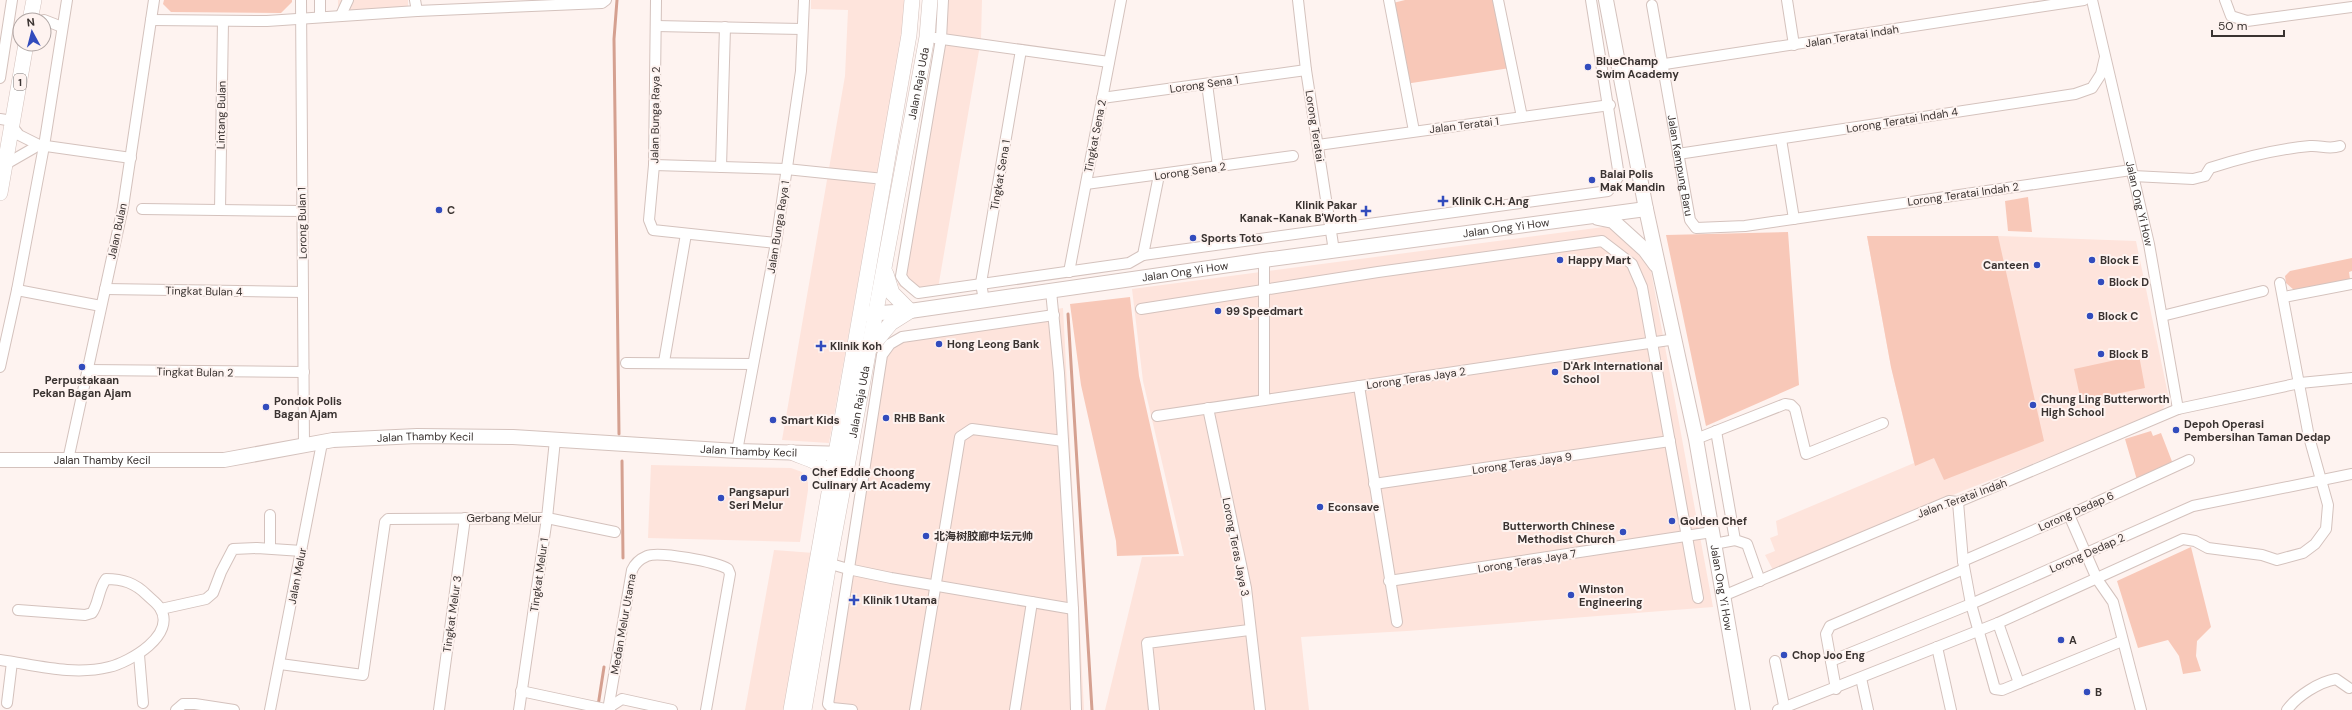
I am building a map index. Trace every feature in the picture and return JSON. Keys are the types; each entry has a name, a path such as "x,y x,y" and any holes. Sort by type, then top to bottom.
{"main road":[{"name":"Jalan Raja Uda","path":"804,710 830,494 844,454 861,314 909,35 912,0"},
{"name":"Jalan Raja Uda","path":"791,710 844,454 870,349 934,38 930,0"},
{"path":"1606,0 1646,209"},
{"name":"1","path":"0,193 6,164 8,122 24,52"},
{"name":"Jalan Ong Yi How","path":"861,314 877,315 910,312 1264,260 1646,209 1676,339 1696,439 1743,710"},
{"path":"1591,217 1613,221 1645,250 1660,270"},
{"path":"870,349 891,324 910,312 892,293 885,272"},
{"name":"Jalan Thamby Kecil","path":"0,460 224,460 348,439 417,436 513,437 737,451 844,454"},
{"path":"791,452 817,460 828,479 830,494"}],"street":[{"path":"0,78 12,0"},
{"path":"0,367 17,290 67,0"},
{"name":"Jalan Bulan","path":"68,460 105,289 131,158 154,0"},
{"name":"Lorong Bulan 1","path":"302,0 304,446"},
{"path":"320,0 320,17"},
{"path":"341,15 348,0"},
{"path":"415,0 417,11"},
{"name":"Jalan Bunga Raya 2","path":"656,0 654,165 649,220 652,230 686,234"},
{"name":"Jalan Bunga Raya 1","path":"737,451 776,243 801,71 804,0"},
{"name":"Jalan Raja Uda","path":"901,276 934,38 943,0"},
{"name":"Tingkat Sena 2","path":"1069,272 1121,0"},
{"name":"Lorong Teratai","path":"1298,0 1306,70 1334,251"},
{"path":"1389,0 1414,131"},
{"path":"1498,0 1522,117"},
{"name":"Jalan Ong Yi How","path":"901,276 918,293 1129,263 1143,255 1608,191 1619,176 1610,105 1591,0"},
{"path":"1786,0 1794,45"},
{"name":"Jalan Teratai Indah","path":"1619,71 2084,0"},
{"name":"Jalan Ong Yi How","path":"2092,0 2104,58 2149,244 2178,409"},
{"path":"2225,0 2231,16 2248,22 2352,7"},
{"path":"151,20 223,21 301,19 341,15 604,1"},
{"name":"Jalan Kampung Baru","path":"1652,5 1690,220 1696,228 1745,226 1794,219"},
{"name":"Lintang Bulan","path":"220,210 223,21"},
{"path":"52,23 62,27"},
{"path":"656,26 802,29"},
{"path":"52,28 62,27"},
{"path":"721,167 725,27"},
{"path":"934,38 1109,62"},
{"name":"Tingkat Sena 1","path":"984,301 981,283 1021,50"},
{"name":"Lorong Teratai Indah 4","path":"1678,154 2075,94 2092,88 2101,74 2104,58"},
{"name":"Lorong Sena 1","path":"1102,98 1306,70"},
{"path":"1207,84 1218,167"},
{"name":"Jalan Teratai 1","path":"1318,145 1610,105"},
{"path":"8,122 19,135 41,146 131,158"},
{"path":"1781,138 1794,219"},
{"path":"6,164 41,146"},
{"name":"Lorong Teratai Indah 2","path":"1794,219 2132,173 2193,180 2205,176 2210,168 2225,163 2311,146 2330,149 2340,146"},
{"name":"Lorong Sena 2","path":"1086,184 1293,156"},
{"path":"654,165 786,169 884,179"},
{"path":"1143,255 1159,175"},
{"path":"142,209 302,211"},
{"path":"664,362 686,234 776,243"},
{"path":"1141,309 1602,241 1632,264 1642,287 1698,598"},
{"path":"1264,260 1264,400"},
{"path":"1129,263 1131,280"},
{"path":"1775,661 1782,709 1998,622 2097,579 2183,539 2195,542 2208,548 2262,555 2277,560 2303,552 2315,544 2326,529 2328,505 2309,437 2284,297 2280,283"},
{"path":"2284,297 2352,284"},
{"name":"Tingkat Bulan 4","path":"105,289 303,292"},
{"path":"17,290 101,306"},
{"path":"2162,316 2263,291"},
{"path":"1051,292 1054,314 1063,441 1073,609 1076,710"},
{"path":"852,710 832,708 828,704 882,355 890,344 902,337 1054,314"},
{"name":"Lorong Teras Jaya 2","path":"1157,416 1676,339"},
{"path":"626,362 754,364"},
{"name":"Tingkat Bulan 2","path":"87,370 304,372"},
{"name":"Jalan Teratai Indah","path":"1723,596 1949,501 1958,502 2178,409 2300,383 2352,378"},
{"path":"1359,386 1388,581 1397,622"},
{"path":"1696,439 1785,404 1791,404 1795,408 1806,454 1883,423"},
{"name":"Lorong Teras Jaya 3","path":"1208,408 1246,588 1249,630 1260,710"},
{"path":"915,710 934,585 960,437 972,429 1063,441"},
{"path":"1716,432 1734,540 1742,541 1747,544 1760,581"},
{"name":"Tingkat Melur 1","path":"519,710 547,518 554,440"},
{"name":"Lorong Teras Jaya 9","path":"1374,484 1670,441"},
{"name":"Jalan Melur","path":"270,710 322,443"},
{"name":"Lorong Dedap 6","path":"1831,661 1826,634 1830,626 2189,460"},
{"name":"Lorong Dedap 2","path":"1831,661 1971,604 2193,506 2352,474"},
{"path":"1958,502 1963,565 1971,604 1995,689 1998,691 2122,641"},
{"path":"270,515 270,548"},
{"path":"2069,515 2097,579 2113,602 2141,710"},
{"name":"Gerbang Melur","path":"280,664 363,674 385,522 392,518 547,518 615,532"},
{"name":"Tingkat Melur 3","path":"439,710 465,518"},
{"name":"Lorong Teras Jaya 7","path":"1388,581 1687,536 1734,540"},
{"path":"161,609 206,599 213,593 221,572 233,549 270,548 302,551"},
{"name":"Medan Melur Utama","path":"605,708 632,570 635,564 653,555 715,563 728,570 730,574 706,710"},
{"path":"823,561 848,569 1073,609"},
{"path":"0,660 69,671 110,667 139,655 157,638 163,624 161,609 139,587 125,580 106,580 101,586 92,613 85,615 18,610"},
{"path":"1015,710 1032,602"},
{"path":"1998,622 2019,683"},
{"path":"1154,710 1148,643 1249,630"},
{"path":"1937,646 1951,710"},
{"path":"139,655 143,703"},
{"path":"1831,661 1836,688"},
{"path":"7,703 12,662"},
{"path":"1862,678 1868,710"},
{"path":"2287,710 2312,688 2325,681 2336,679 2349,688"},
{"path":"521,691 605,708 622,700 672,710"},
{"path":"176,710 182,704 195,704 234,710"}],"shaded area":[{"path":"164,0 292,0 292,2 281,13 171,12 163,4"},
{"path":"338,0 408,0 408,10 338,11"},
{"path":"811,0 909,0 829,443 782,440 845,76 848,10 811,9"},
{"path":"939,0 982,0 981,39 937,294 916,297 898,285 937,44"},
{"path":"1405,0 1497,0 1510,68 1405,84 1389,4"},
{"path":"2028,197 2032,232 2008,231 2005,201"},
{"path":"1611,226 1649,260 1713,607 1407,631 1301,637 1309,710 1105,710 1142,557 1184,556 1143,381 1132,289"},
{"path":"1788,232 1799,385 1706,426 1666,235"},
{"name":"Chung Ling Butterworth High School","path":"1867,236 2000,236 2136,241 2169,399 2162,410 2073,448 1965,490 1773,570 1765,555 1775,551 1770,538 1778,535 1776,521 1914,463 1891,367"},
{"path":"1867,236 1998,236 2044,441 1944,480 1934,458 1915,466 1891,367"},
{"path":"2352,258 2352,271 2349,272 2350,279 2294,290 2286,283 2285,276 2290,271"},
{"path":"1130,297 1139,376 1179,554 1117,556 1116,541 1081,385 1070,304"},
{"path":"1063,308 1084,710 824,710 880,348 902,334"},
{"path":"2139,355 2145,388 2081,401 2074,369"},
{"path":"2151,431 2153,436 2161,433 2173,464 2137,480 2125,439"},
{"path":"651,465 791,468 802,472 808,482 808,490 800,542 648,538"},
{"path":"2191,547 2211,627 2197,641 2196,656 2201,671 2183,674 2179,656 2168,640 2138,648 2117,581"},
{"path":"774,550 814,553 788,710 745,710"}],"waterway":[{"path":"617,0 614,39 619,434"},
{"path":"1068,314 1092,710"},
{"path":"622,461 623,558"},
{"path":"598,706 604,667"}],"place":[{"name":"BlueChamp Swim Academy","path":"1588,67"},
{"name":"Balai Polis Mak Mandin","path":"1592,180"},
{"name":"Klinik C.H. Ang","path":"1443,201"},
{"name":"C","path":"439,210"},
{"name":"Klinik Pakar Kanak-Kanak B'Worth","path":"1366,211"},
{"name":"Sports Toto","path":"1193,238"},
{"name":"Happy Mart","path":"1560,260"},
{"name":"Block E","path":"2092,260"},
{"name":"Canteen","path":"2037,265"},
{"name":"Block D","path":"2101,282"},
{"name":"99 Speedmart","path":"1218,311"},
{"name":"Block C","path":"2090,316"},
{"name":"Hong Leong Bank","path":"939,344"},
{"name":"Klinik Koh","path":"821,346"},
{"name":"Block B","path":"2101,354"},
{"name":"Perpustakaan Pekan Bagan Ajam","path":"82,367"},
{"name":"D'Ark International School","path":"1555,372"},
{"name":"Chung Ling Butterworth High School","path":"2033,405"},
{"name":"Pondok Polis Bagan Ajam","path":"266,407"},
{"name":"RHB Bank","path":"886,418"},
{"name":"Smart Kids","path":"773,420"},
{"name":"Depoh Operasi Pembersihan Taman Dedap","path":"2176,430"},
{"name":"Chef Eddie Choong Culinary Art Academy","path":"804,478"},
{"name":"Pangsapuri Seri Melur","path":"721,498"},
{"name":"Econsave","path":"1320,507"},
{"name":"Golden Chef","path":"1672,521"},
{"name":"Butterworth Chinese Methodist Church","path":"1623,532"},
{"name":"北海树胶廊中坛元帅","path":"926,536"},
{"name":"Winston Engineering","path":"1571,595"},
{"name":"Klinik 1 Utama","path":"854,600"},
{"name":"A","path":"2061,640"},
{"name":"Chop Joo Eng","path":"1784,655"},
{"name":"B","path":"2087,692"}]}
